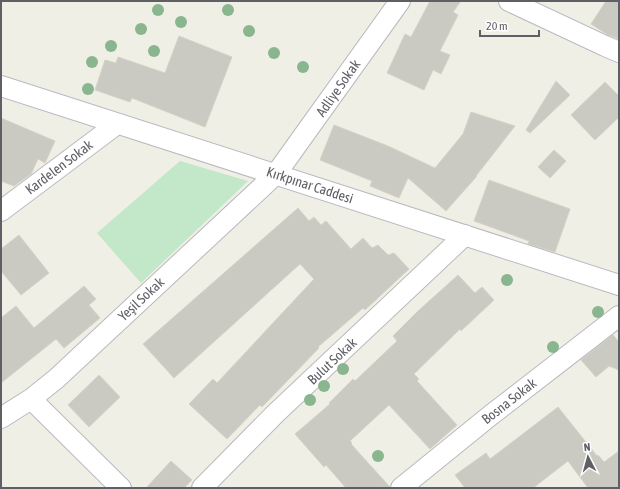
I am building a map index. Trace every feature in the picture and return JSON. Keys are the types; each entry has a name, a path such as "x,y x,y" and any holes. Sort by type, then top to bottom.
{"street":[{"name":"Adliye Sokak","path":"276,174 400,1"},
{"path":"509,1 619,52"},
{"name":"Kırkpınar Caddesi","path":"1,86 619,285"},
{"name":"Kardelen Sokak","path":"1,211 117,124"},
{"name":"Yeşil Sokak","path":"1,418 32,399 67,368 276,174"},
{"name":"Bulut Sokak","path":"202,488 276,413 465,235"},
{"name":"Bosna Sokak","path":"401,488 491,415 619,316"},
{"path":"32,399 121,488"}],"green space":[{"path":"180,161 248,181 141,283 97,233"}],"building":[{"path":"430,1 461,1 453,12 458,15 440,51 450,55 441,74 433,70 424,90 387,73 405,34 411,37"},
{"path":"606,1 619,1 619,39 608,35 591,24"},
{"path":"179,36 232,57 205,127 132,98 130,102 95,90 105,60 116,63 118,57 165,73"},
{"path":"556,81 570,95 530,133 526,130"},
{"path":"605,82 619,96 619,117 595,140 571,115"},
{"path":"471,112 515,126 477,176 446,211 408,178 399,198 370,186 372,181 320,160 334,125 388,146 435,168 463,134"},
{"path":"1,118 55,141 45,163 38,159 31,174 14,186 1,181"},
{"path":"554,150 566,161 550,178 538,167"},
{"path":"489,180 570,209 555,252 528,244 529,241 474,221"},
{"path":"298,208 309,221 314,217 321,225 326,221 351,249 363,238 372,248 378,245 388,255 394,253 409,269 365,310 363,308 318,347 319,348 262,407 260,405 227,439 189,404 213,379 217,383 314,279 300,264 174,378 143,344"},
{"path":"19,235 49,273 21,295 1,271 1,249"},
{"path":"458,275 475,293 482,287 494,300 461,331 460,329 414,374 419,379 417,381 457,425 430,449 389,405 350,441 390,488 346,488 326,465 324,467 295,434 330,404 329,403 353,379 355,381 397,341 393,336"},
{"path":"84,286 96,299 89,305 100,318 64,348 56,339 1,383 1,318 16,306 34,328"},
{"path":"613,335 619,342 619,370 609,366 596,377 581,360"},
{"path":"99,375 120,397 89,427 68,405"},
{"path":"558,407 597,456 598,455 604,462 619,451 619,488 588,488 568,461 533,488 465,488 455,475 486,453 490,459"},
{"path":"171,461 192,480 184,488 146,488"}]}
